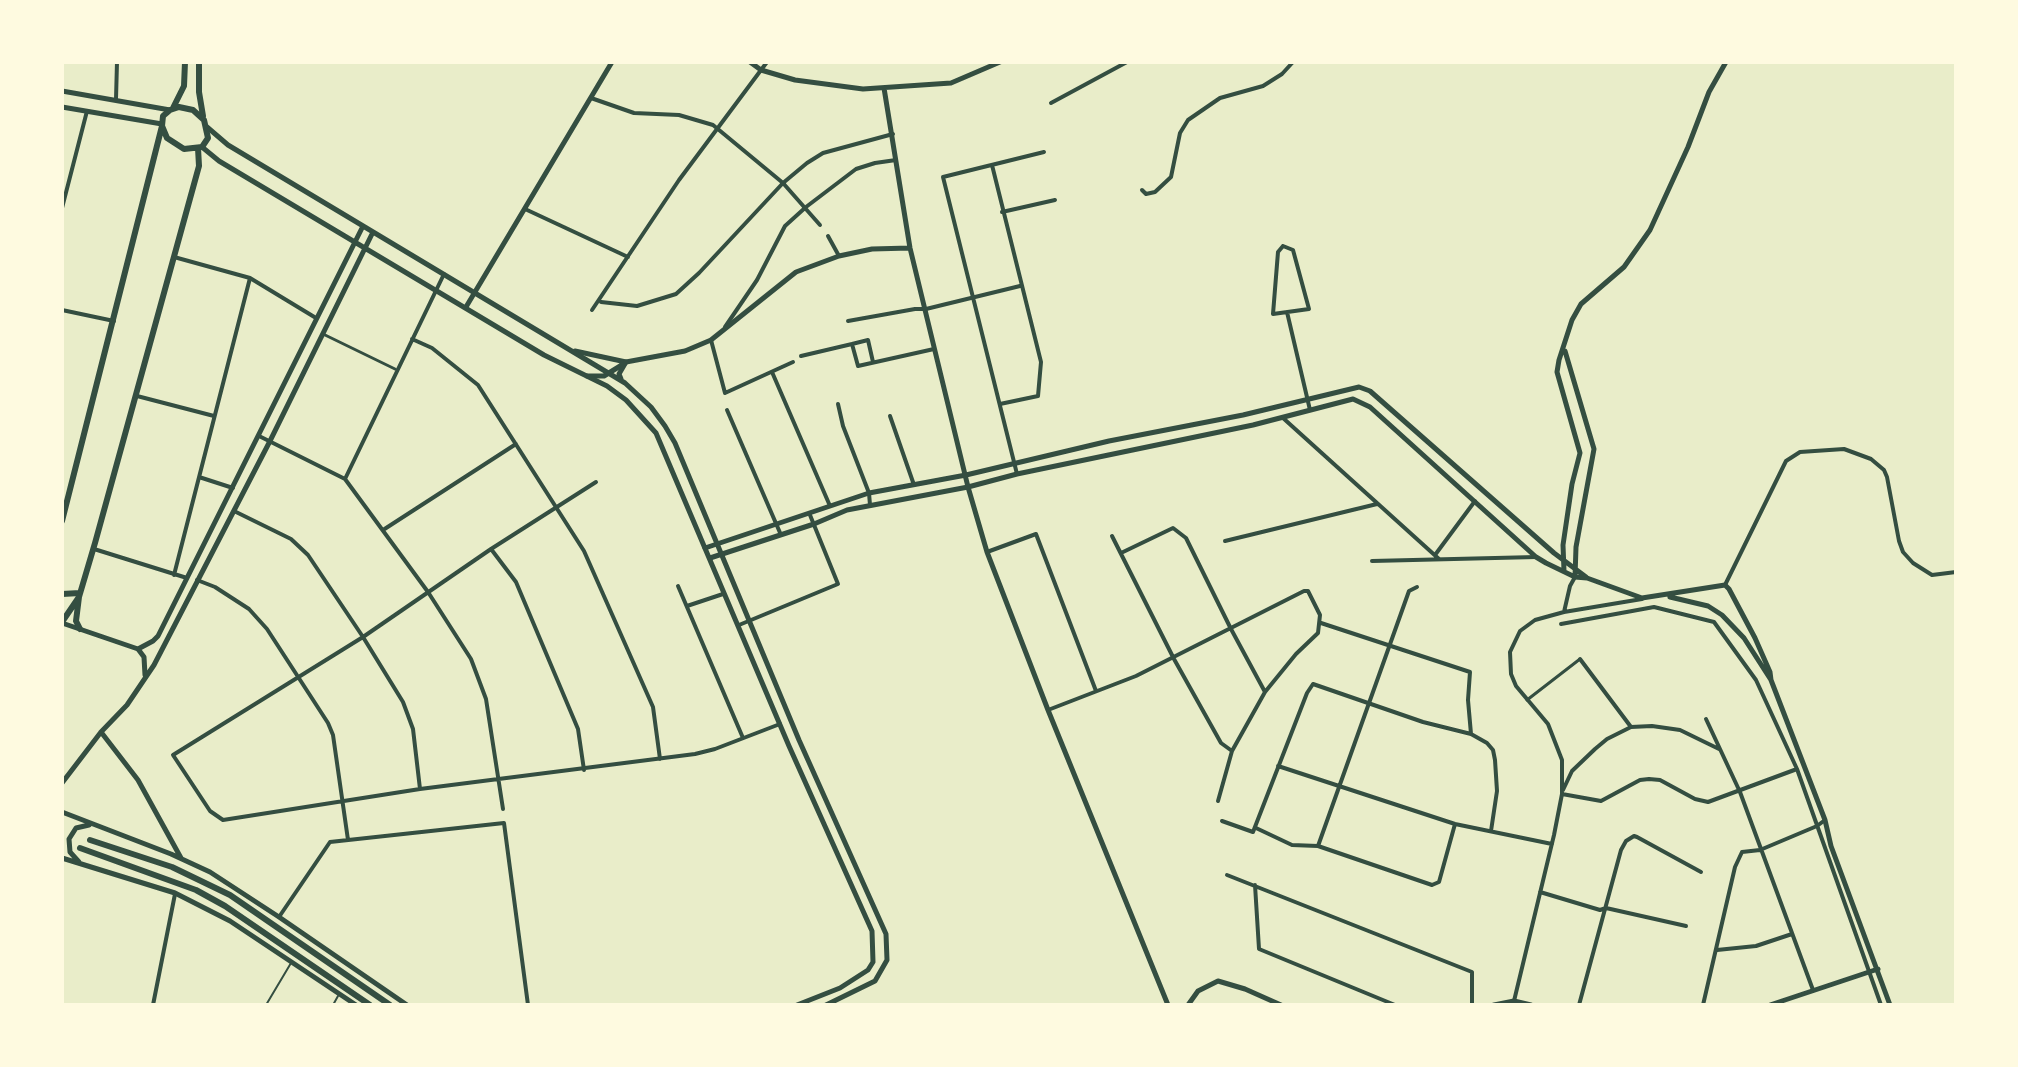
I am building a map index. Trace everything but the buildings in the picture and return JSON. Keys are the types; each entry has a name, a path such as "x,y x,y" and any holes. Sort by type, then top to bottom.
{"main road":[{"path":"62,521 163,116 171,110 184,86 185,62"},
{"path":"80,629 76,621 79,595 137,396 199,166 200,148 208,138 199,92 199,62"},
{"path":"171,110 186,108 206,123"},
{"path":"162,125 167,138 177,147 200,148"},
{"path":"62,594 79,595"},
{"path":"62,622 79,595"},
{"path":"90,840 172,867 230,895 390,1005"},
{"path":"80,848 196,890 225,906 370,1005"}],"street":[{"path":"116,99 117,62"},
{"path":"466,307 612,62"},
{"path":"750,62 761,70 795,80 841,87 884,88 951,83 1000,62"},
{"path":"592,310 601,302 628,257 717,128 767,62"},
{"path":"1051,103 1127,62"},
{"path":"1142,190 1146,194 1155,192 1171,177 1180,133 1188,120 1220,98 1263,86 1282,74 1293,62"},
{"path":"1570,586 1564,571 1563,545 1580,453 1557,372 1572,320 1581,304 1624,267 1650,230 1709,92 1726,62"},
{"path":"884,88 910,248 968,487 987,552 1168,1005"},
{"path":"62,91 171,110"},
{"path":"590,98 634,113 679,115 717,128 783,183 820,225"},
{"path":"62,107 162,125"},
{"path":"62,208 87,111"},
{"path":"206,123 228,145 625,383 651,407 670,434 799,740 886,934 887,960 875,981 826,1005"},
{"path":"601,302 637,306 676,294 783,183 823,153 893,134"},
{"path":"200,148 544,355 607,386 626,400 656,433 872,931 873,962 861,976 797,1005"},
{"path":"1017,474 943,177 1044,152"},
{"path":"723,330 757,280 785,226 856,169 896,160"},
{"path":"992,165 1041,362 1038,396 1000,404"},
{"path":"1002,212 1055,200"},
{"path":"524,209 628,257"},
{"path":"138,649 158,636 363,225"},
{"path":"62,783 101,732 127,705 154,665 270,441 373,232"},
{"path":"828,236 839,256"},
{"path":"1283,246 1293,250 1309,309 1287,312 1273,314 1278,252 1283,246"},
{"path":"575,351 626,362 670,355 711,340 796,272 839,256 872,249 910,248"},
{"path":"174,257 250,278 316,318"},
{"path":"345,479 444,274"},
{"path":"174,575 250,278"},
{"path":"848,321 926,309 1020,286"},
{"path":"62,310 114,321"},
{"path":"1287,312 1310,410"},
{"path":"322,333 395,369"},
{"path":"412,339 432,348 478,385 584,551 653,707 660,759"},
{"path":"711,340 725,393 793,362"},
{"path":"801,356 868,340 873,362"},
{"path":"852,344 858,366 934,349"},
{"path":"1564,351 1594,449 1585,490 1575,577 1564,612"},
{"path":"586,376 604,376 626,362"},
{"path":"625,383 619,374 626,362"},
{"path":"772,372 830,507"},
{"path":"705,548 869,493 966,475 1353,387 1370,391 1563,561 1587,578"},
{"path":"137,396 214,416"},
{"path":"710,558 847,510 968,487 1283,418 1353,399 1365,403 1536,557 1575,577 1587,578 1642,598"},
{"path":"838,404 843,426 869,493 870,505"},
{"path":"727,410 781,535"},
{"path":"890,416 914,485"},
{"path":"1283,418 1437,557"},
{"path":"1174,428 1177,440"},
{"path":"258,436 345,479 428,592 471,659 486,699 503,809"},
{"path":"383,530 516,444"},
{"path":"1725,585 1786,461 1800,452 1844,449 1871,459 1884,470 1899,541 1903,552 1913,563 1932,575 1956,572"},
{"path":"199,477 233,488"},
{"path":"596,482 363,637 173,755 210,811 223,820 420,789 695,754 780,724"},
{"path":"1437,557 1475,501"},
{"path":"1225,541 1377,504"},
{"path":"234,511 291,539 308,555 363,637 403,702 413,729 420,789"},
{"path":"739,625 838,584 810,515"},
{"path":"1121,553 1173,528 1186,538 1265,692"},
{"path":"987,552 1036,534 1096,691"},
{"path":"1112,536 1174,659 1221,743 1232,751"},
{"path":"94,549 187,578"},
{"path":"491,549 516,582 578,729 584,770"},
{"path":"1372,561 1437,557 1536,557"},
{"path":"197,580 215,587 249,609 267,629 328,723 333,735 348,840"},
{"path":"1514,1001 1562,794 1562,760 1548,724 1516,686 1511,674 1513,642 1520,631 1535,620 1564,612 1725,585"},
{"path":"1725,585 1755,638 1825,820 1831,846 1890,1005"},
{"path":"678,586 743,739"},
{"path":"1318,846 1409,591 1417,587"},
{"path":"1048,710 1174,659 1308,591 1321,623 1315,637 1296,654 1265,692 1232,751 1218,801"},
{"path":"687,606 726,593"},
{"path":"1665,596 1708,606 1722,615 1744,638 1771,680"},
{"path":"1561,624 1654,607 1714,622 1756,680 1797,769 1881,1005"},
{"path":"62,622 138,649 146,666 144,676"},
{"path":"1321,623 1470,672 1468,700 1471,734"},
{"path":"1527,700 1580,659 1631,727"},
{"path":"1222,821 1249,833 1256,828 1313,684 1447,729 1471,734 1487,743 1493,750 1497,791 1491,831"},
{"path":"1706,719 1740,792 1813,990"},
{"path":"1562,794 1572,771 1607,739 1631,727 1680,730 1721,750"},
{"path":"101,732 138,780 181,858"},
{"path":"1278,766 1455,824 1552,844"},
{"path":"1562,794 1601,801 1640,780 1649,779 1660,780 1695,799 1708,802 1797,769"},
{"path":"62,812 210,872 407,1005"},
{"path":"1703,1005 1735,867 1742,852 1760,850 1825,820"},
{"path":"279,917 330,842 504,823 528,1005"},
{"path":"1256,828 1292,845 1318,846 1437,885 1455,824"},
{"path":"81,863 69,849 69,839 76,828 94,825"},
{"path":"1579,1005 1626,841 1634,836 1701,872"},
{"path":"62,858 175,893 230,921 356,1005"},
{"path":"1227,875 1472,972 1472,1005"},
{"path":"1255,885 1259,949 1395,1005"},
{"path":"1540,892 1600,910 1606,908 1686,926"},
{"path":"153,1005 175,893"},
{"path":"1716,950 1756,946 1792,934"},
{"path":"1770,1005 1878,969"},
{"path":"1188,1005 1198,991 1218,981 1281,1005"},
{"path":"1494,1005 1514,1001 1531,1005"}],"lane":[{"path":"266,1005 292,962"},
{"path":"333,1005 340,994"}]}
